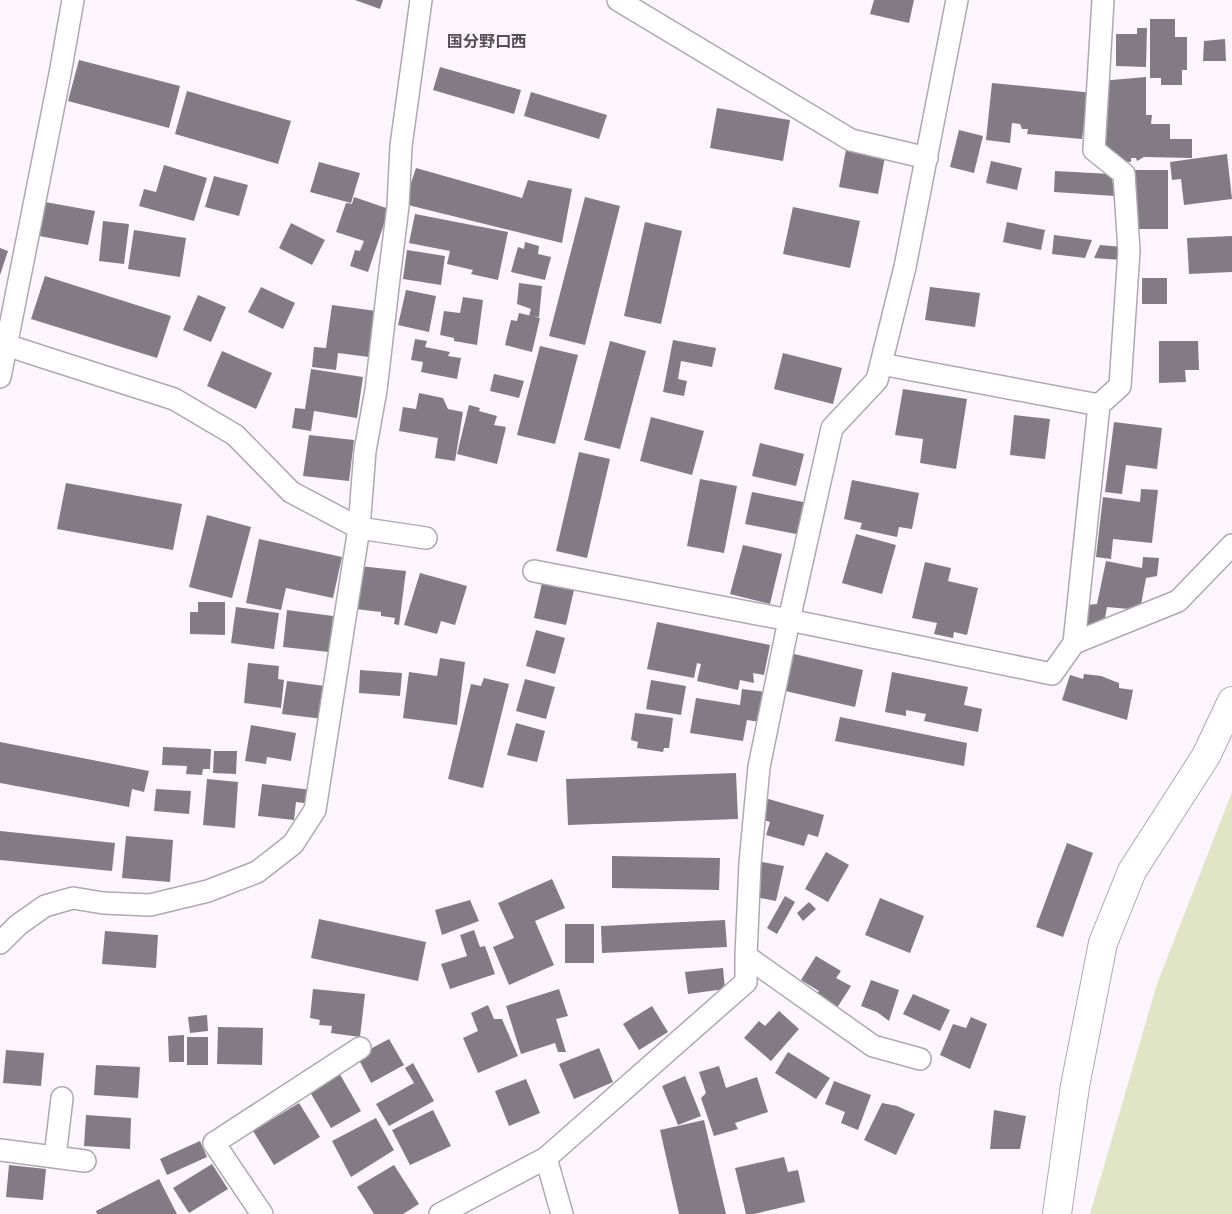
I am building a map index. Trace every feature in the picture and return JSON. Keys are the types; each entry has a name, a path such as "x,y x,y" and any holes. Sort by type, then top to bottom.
{"street":[{"path":"0,377 3,344 58,84 73,0"},
{"path":"0,943 18,925 45,906 73,898 103,903 150,904 208,891 256,872 293,844 315,810 359,528 365,451 376,390 384,325 398,206 401,146 420,0"},
{"path":"618,0 851,140 927,158"},
{"path":"440,1214 546,1158 746,982 750,863 759,767 789,620 832,428 877,380 905,268 957,0"},
{"path":"534,571 789,620 1052,674 1074,643 1099,405 1120,386 1129,252 1124,174 1094,150 1103,0"},
{"path":"3,344 174,399 235,435 291,492 359,528 426,538"},
{"path":"881,364 1099,405"},
{"path":"1074,643 1178,601 1232,545"},
{"path":"1057,1214 1075,1086 1103,943 1132,871 1206,756 1232,701"},
{"path":"746,956 873,1046 920,1059"},
{"path":"262,1214 214,1143 360,1048"},
{"path":"55,1157 62,1098"},
{"path":"0,1150 84,1161"},
{"path":"546,1158 562,1214"}],"green space":[{"path":"1232,792 1232,1214 1090,1214 1157,984"}],"building":[{"path":"355,0 383,0 380,9"},
{"path":"874,0 914,0 909,23 870,14"},
{"path":"1150,19 1175,19 1175,37 1187,37 1187,70 1182,70 1182,85 1161,85 1161,78 1150,78"},
{"path":"1137,28 1147,28 1146,67 1116,66 1116,34 1137,34"},
{"path":"1225,39 1226,61 1203,61 1204,41"},
{"path":"79,60 180,86 169,128 68,101"},
{"path":"440,67 521,90 514,114 433,90"},
{"path":"1146,77 1146,115 1152,115 1151,124 1170,124 1170,139 1192,139 1192,158 1144,157 1137,161 1136,158 1131,158 1131,162 1110,160 1099,150 1100,81"},
{"path":"992,83 1094,93 1090,124 1084,123 1082,139 1027,134 1028,129 1022,129 1020,124 1012,123 1010,143 986,140"},
{"path":"187,91 291,121 278,164 175,134"},
{"path":"531,92 607,115 599,139 524,116"},
{"path":"717,108 790,120 783,161 710,148"},
{"path":"959,130 983,136 974,173 950,167"},
{"path":"846,150 885,157 878,194 839,187"},
{"path":"1227,154 1232,199 1184,205 1181,179 1172,180 1170,162"},
{"path":"991,161 1022,168 1017,190 986,183"},
{"path":"319,162 360,173 351,203 310,192"},
{"path":"164,165 207,178 194,221 139,206 144,189 156,192"},
{"path":"416,168 522,198 528,180 572,189 562,243 404,204"},
{"path":"1132,170 1168,170 1168,229 1133,229"},
{"path":"1055,171 1111,174 1115,196 1054,192"},
{"path":"214,176 248,185 239,216 205,207"},
{"path":"354,197 389,209 368,272 350,266 355,250 360,251 364,241 336,232 346,203 352,204"},
{"path":"585,197 620,206 585,345 549,336"},
{"path":"45,202 95,211 88,245 39,236"},
{"path":"793,207 860,221 850,268 783,254"},
{"path":"415,214 508,232 498,280 471,274 473,270 447,264 450,251 409,243"},
{"path":"103,221 129,224 124,264 99,261"},
{"path":"645,222 682,231 661,324 624,316"},
{"path":"1007,222 1045,230 1041,250 1003,242"},
{"path":"291,223 325,240 312,265 279,248"},
{"path":"134,230 186,238 180,277 128,269"},
{"path":"1054,235 1092,240 1085,258 1052,254"},
{"path":"1232,236 1232,272 1189,274 1187,238"},
{"path":"525,242 539,246 538,254 551,257 545,280 511,272 518,247 524,249"},
{"path":"1100,245 1123,247 1122,260 1094,258"},
{"path":"0,248 8,251 0,275"},
{"path":"407,250 445,256 441,285 403,279"},
{"path":"45,276 171,316 157,358 31,319"},
{"path":"1142,278 1167,278 1167,304 1142,304"},
{"path":"519,283 542,286 539,317 529,316 531,309 517,304"},
{"path":"261,287 295,303 283,329 248,312"},
{"path":"930,287 980,293 975,327 925,320"},
{"path":"406,290 436,296 429,332 398,325"},
{"path":"198,295 226,307 211,342 183,330"},
{"path":"463,297 483,300 477,345 454,341 454,338 440,335 444,311 460,313"},
{"path":"332,305 376,311 369,357 338,353 336,370 312,367 314,347 326,348"},
{"path":"519,313 540,318 532,352 505,345 511,320 517,321"},
{"path":"415,339 427,341 425,347 450,352 448,356 461,358 457,379 421,372 423,362 411,360"},
{"path":"673,340 716,348 712,367 681,361 678,379 687,381 684,396 663,392"},
{"path":"610,341 646,351 620,449 584,440"},
{"path":"1159,341 1198,341 1199,370 1185,370 1186,382 1159,383"},
{"path":"540,346 578,355 555,444 517,435"},
{"path":"222,351 272,373 256,409 207,386"},
{"path":"783,353 842,368 833,404 774,389"},
{"path":"311,369 363,377 357,418 314,411 311,431 292,428 295,408 305,409"},
{"path":"494,374 524,381 519,398 490,391"},
{"path":"903,389 967,399 956,469 920,463 923,439 895,435"},
{"path":"419,393 443,398 448,409 463,412 455,461 435,458 438,438 399,431 403,407 416,409"},
{"path":"469,405 480,408 479,411 497,416 494,425 506,427 497,464 457,454"},
{"path":"1014,415 1050,419 1045,459 1010,455"},
{"path":"651,417 704,431 692,475 640,461"},
{"path":"1114,422 1162,428 1157,469 1126,465 1122,494 1105,492"},
{"path":"309,435 354,440 349,481 303,476"},
{"path":"760,443 804,454 796,486 752,476"},
{"path":"579,452 610,459 587,558 556,551"},
{"path":"700,479 737,486 724,553 687,546"},
{"path":"852,480 919,493 912,529 899,527 897,537 860,529 862,523 844,519"},
{"path":"66,483 182,504 173,550 57,529"},
{"path":"1141,489 1158,490 1152,543 1113,539 1111,559 1096,557 1103,497 1140,502"},
{"path":"752,492 808,503 801,535 745,524"},
{"path":"207,515 251,527 232,598 189,587"},
{"path":"856,534 896,545 882,594 842,583"},
{"path":"259,539 342,557 333,598 286,588 281,610 246,603"},
{"path":"743,545 782,554 770,604 730,594"},
{"path":"1143,557 1159,558 1157,576 1146,578 1140,610 1107,607 1103,629 1083,628 1086,605 1097,604 1106,561 1142,568"},
{"path":"925,562 951,568 948,581 978,588 967,635 954,632 953,638 934,634 937,623 912,618"},
{"path":"359,566 406,571 399,625 394,624 395,618 381,616 381,612 355,609"},
{"path":"420,573 467,586 455,625 441,621 437,634 404,625"},
{"path":"542,583 574,590 566,625 534,618"},
{"path":"198,602 225,602 225,635 190,634 190,612 198,612"},
{"path":"236,607 279,613 274,649 231,643"},
{"path":"287,610 333,616 329,652 283,647"},
{"path":"657,622 770,645 764,675 753,673 754,683 740,680 738,690 697,681 701,664 697,663 694,678 647,669"},
{"path":"536,630 565,638 555,674 526,666"},
{"path":"790,653 863,670 855,707 781,690"},
{"path":"440,658 465,662 457,725 403,718 409,672 437,676"},
{"path":"248,663 279,666 278,679 284,680 281,708 244,703"},
{"path":"360,670 402,673 400,696 359,693"},
{"path":"892,672 968,687 964,705 982,709 978,732 924,721 926,714 906,710 906,716 885,712"},
{"path":"1084,674 1101,676 1119,683 1119,688 1133,690 1127,720 1062,700 1070,675 1083,679"},
{"path":"484,678 509,684 483,788 448,779 471,684 481,686"},
{"path":"525,679 555,687 546,719 516,711"},
{"path":"651,680 686,686 681,715 646,709"},
{"path":"287,681 325,686 323,719 282,714"},
{"path":"742,689 765,692 760,722 747,720 743,741 690,733 696,698 740,705"},
{"path":"635,713 673,718 669,748 664,748 663,752 637,748 638,742 631,740"},
{"path":"840,717 967,743 964,766 835,741"},
{"path":"516,723 545,731 537,762 507,755"},
{"path":"251,725 296,733 291,761 267,757 266,764 245,761"},
{"path":"0,742 149,771 144,792 132,789 129,807 0,783"},
{"path":"163,747 211,749 210,769 203,769 202,775 186,774 187,766 162,765"},
{"path":"214,751 237,751 236,774 213,773"},
{"path":"736,773 738,819 568,825 566,779"},
{"path":"207,779 238,782 235,828 203,825"},
{"path":"262,784 312,790 311,804 296,802 294,820 258,816"},
{"path":"156,789 191,791 189,814 154,811"},
{"path":"765,798 824,815 818,837 808,834 804,846 766,835 770,822 760,819"},
{"path":"0,831 115,843 112,871 0,860"},
{"path":"126,836 173,840 170,882 122,878"},
{"path":"1067,843 1093,853 1063,937 1036,927"},
{"path":"826,852 849,865 828,902 805,889"},
{"path":"612,856 720,858 719,890 612,888"},
{"path":"762,862 784,866 776,901 755,897"},
{"path":"552,879 565,908 535,921 554,965 509,985 493,947 514,938 498,903"},
{"path":"785,896 795,902 777,934 767,928"},
{"path":"880,898 924,916 910,953 865,935"},
{"path":"470,900 479,921 442,935 435,910"},
{"path":"809,902 816,909 803,921 797,913"},
{"path":"319,919 426,942 418,981 311,958"},
{"path":"725,920 727,947 602,953 601,926"},
{"path":"565,924 594,924 594,963 565,963"},
{"path":"474,930 480,947 485,946 495,974 450,989 441,964 467,956 460,935"},
{"path":"105,931 158,935 156,968 102,964"},
{"path":"816,956 841,971 836,978 851,986 835,1011 814,998 819,991 801,980"},
{"path":"723,968 725,989 688,994 685,972"},
{"path":"871,980 899,990 889,1021 877,1012 861,1006"},
{"path":"313,989 365,994 360,1037 331,1033 332,1026 319,1025 320,1020 310,1018"},
{"path":"559,989 568,1016 556,1019 566,1052 558,1052 555,1043 521,1054 506,1006"},
{"path":"913,994 950,1010 940,1031 903,1014"},
{"path":"488,1005 494,1019 502,1019 518,1056 478,1073 463,1038 478,1031 471,1013"},
{"path":"652,1006 668,1032 639,1050 623,1024"},
{"path":"779,1011 799,1029 771,1061 744,1038 759,1021 765,1026"},
{"path":"207,1015 208,1031 190,1033 188,1017"},
{"path":"971,1017 987,1024 970,1069 940,1055 953,1024 966,1028"},
{"path":"218,1027 263,1028 262,1065 217,1064"},
{"path":"184,1035 184,1062 169,1062 168,1036"},
{"path":"187,1037 208,1037 208,1065 187,1065"},
{"path":"389,1039 404,1065 371,1083 357,1056"},
{"path":"599,1048 613,1082 574,1099 559,1064"},
{"path":"6,1050 44,1053 41,1086 3,1083"},
{"path":"788,1052 830,1078 816,1099 775,1073"},
{"path":"413,1063 434,1101 389,1126 376,1104 414,1083 405,1068"},
{"path":"96,1065 140,1067 138,1098 94,1095"},
{"path":"719,1066 726,1088 757,1077 768,1112 735,1123 738,1129 714,1136 701,1098 706,1093 699,1072"},
{"path":"338,1071 361,1111 331,1128 310,1092"},
{"path":"685,1076 701,1116 678,1125 662,1086"},
{"path":"526,1079 540,1113 509,1126 495,1091"},
{"path":"834,1081 871,1095 858,1130 841,1123 845,1112 825,1104"},
{"path":"299,1103 320,1137 274,1165 253,1131"},
{"path":"882,1103 897,1106 915,1114 896,1155 864,1140"},
{"path":"433,1110 451,1146 410,1165 392,1130"},
{"path":"994,1110 1026,1116 1020,1149 990,1149"},
{"path":"86,1115 131,1118 130,1149 84,1146"},
{"path":"376,1118 394,1150 351,1177 332,1141"},
{"path":"704,1120 726,1214 679,1214 660,1130"},
{"path":"200,1141 207,1157 167,1175 160,1159"},
{"path":"784,1157 788,1172 798,1170 805,1202 754,1214 746,1214 735,1168"},
{"path":"212,1164 228,1189 189,1213 173,1188"},
{"path":"9,1165 46,1169 43,1200 6,1197"},
{"path":"394,1165 419,1204 403,1214 374,1214 357,1187"},
{"path":"159,1179 177,1214 97,1214 96,1211"}],"district":[{"name":"国分野口西","path":"487,40"}]}
